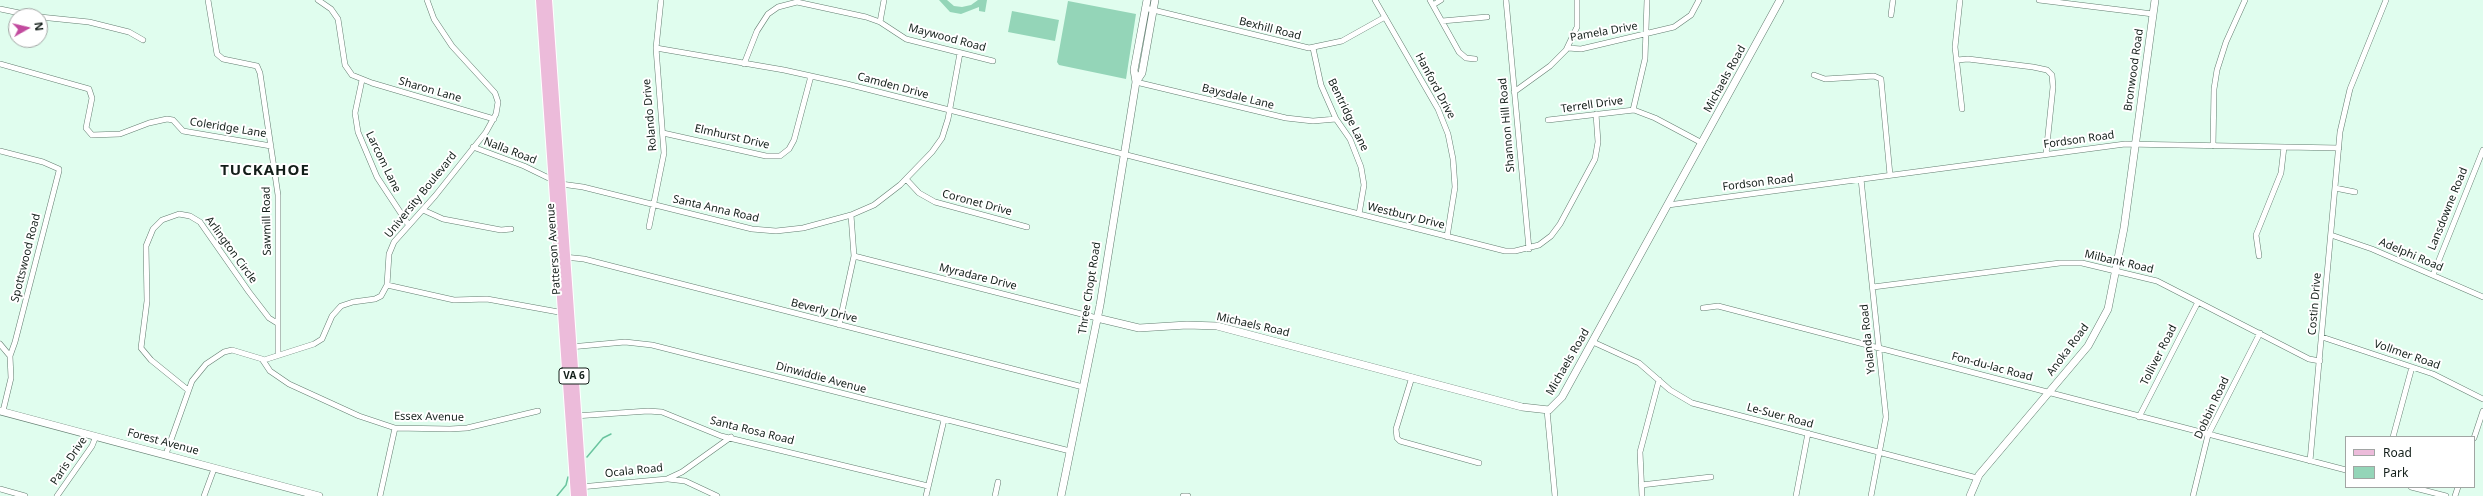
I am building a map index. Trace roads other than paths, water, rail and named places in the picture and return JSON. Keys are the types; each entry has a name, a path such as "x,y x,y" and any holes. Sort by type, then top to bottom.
{"main road":[{"name":"Patterson Avenue","path":"540,0 557,183"},
{"name":"Patterson Avenue","path":"548,0 557,183 578,487 575,496"},
{"name":"Patterson Avenue","path":"578,487 583,496"}],"street":[{"name":"Sawmill Road","path":"208,0 216,52 222,59 255,65 259,68 278,195 278,355"},
{"path":"318,0 336,15 346,67 352,75 362,80"},
{"name":"University Boulevard","path":"387,285 391,247 408,224 423,210 473,147 494,119 498,107 496,93 445,37 427,0"},
{"name":"Rolando Drive","path":"649,227 663,164 663,132 656,48 661,0"},
{"path":"880,22 884,0"},
{"name":"Three Chopt Road","path":"1136,82 1142,74 1155,0"},
{"name":"Hanford Drive","path":"1375,0 1438,109 1448,134 1453,159 1455,187 1447,237"},
{"path":"1441,0 1431,2 1462,56 1474,59"},
{"name":"Shannon Hill Road","path":"1506,0 1529,249"},
{"path":"1568,48 1577,27 1576,0"},
{"path":"1633,110 1643,70 1647,0"},
{"name":"Pamela Drive","path":"1514,92 1550,66 1568,48 1581,49 1646,34 1682,23 1690,15 1699,0"},
{"name":"Michaels Road","path":"1097,318 1139,328 1187,325 1217,326 1522,407 1547,410 1553,407 1562,397 1780,0"},
{"path":"1891,15 1893,0"},
{"path":"1960,0 1955,36 1962,108"},
{"path":"2039,0 2076,2 2153,14"},
{"name":"Bronwood Road","path":"2135,144 2155,0"},
{"path":"2214,146 2214,89 2217,70 2226,42 2245,0"},
{"path":"2339,148 2343,115 2350,89 2386,0"},
{"name":"Maywood Road","path":"744,64 757,31 772,11 790,3 817,2 880,22 906,39 993,61"},
{"name":"Three Chopt Road","path":"1060,496 1097,318 1136,82 1134,70 1146,4"},
{"name":"Bexhill Road","path":"1146,4 1153,10 1295,46 1313,48 1342,41 1385,17"},
{"path":"1442,22 1487,17"},
{"path":"48,18 100,25 129,32 143,40"},
{"name":"Camden Drive","path":"656,48 811,76 1124,154"},
{"name":"Bentridge Lane","path":"1313,48 1317,75 1336,119 1350,139 1363,173 1364,185 1359,214"},
{"name":"Santa Anna Road","path":"557,183 583,187 765,231 802,228 851,215 874,205 906,179 937,145 944,132 950,111 960,53"},
{"path":"1958,60 1968,59 2033,67 2046,70 2052,75 2053,87 2046,154"},
{"name":"Coleridge Lane","path":"0,64 88,89 92,98 86,128 92,135 120,134 149,122 167,119 173,120 183,131 271,146"},
{"path":"1814,75 1825,79 1874,76 1881,79 1890,175"},
{"name":"Elmhurst Drive","path":"663,132 766,156 780,156 789,149 794,140 811,76"},
{"name":"Sharon Lane","path":"362,80 494,119"},
{"name":"Larcom Lane","path":"362,80 355,112 359,137 388,197 408,224"},
{"name":"Baysdale Lane","path":"1136,82 1286,118 1313,121 1336,119"},
{"name":"Terrell Drive","path":"1548,120 1633,110 1655,118 1702,144"},
{"name":"Westbury Drive","path":"1124,154 1505,251 1529,249 1544,242 1555,232 1592,166 1597,149 1596,114"},
{"name":"Fordson Road","path":"1668,205 2046,154 2135,144 2339,148"},
{"name":"Anoka Road","path":"1970,496 1977,478 2095,335 2108,309 2116,273 2135,144"},
{"name":"Nalla Road","path":"473,147 524,166 557,183"},
{"path":"2259,256 2256,235 2281,173 2284,148"},
{"name":"Costin Drive","path":"2310,461 2339,148"},
{"name":"Lansdowne Road","path":"2433,275 2483,150"},
{"name":"Spottswood Road","path":"1,153 52,165 59,171 15,342 10,356 11,378 2,411"},
{"name":"Coronet Drive","path":"906,179 919,193 935,202 1027,227"},
{"name":"Yolanda Road","path":"1861,179 1880,348 1886,417 1871,496"},
{"path":"2335,188 2355,192"},
{"path":"423,210 443,219 501,230 511,229"},
{"name":"Arlington Circle","path":"188,390 145,355 140,344 147,301 146,246 153,230 162,220 179,214 190,216 200,222 249,292 269,318 277,324"},
{"path":"839,325 854,256 851,215"},
{"name":"Adelphi Road","path":"2331,235 2433,275 2483,297"},
{"name":"Myradare Drive","path":"854,256 1097,318"},
{"name":"Beverly Drive","path":"562,257 1083,387"},
{"name":"Milbank Road","path":"1873,287 2060,263 2082,263 2116,273 2157,281 2309,359 2320,361"},
{"path":"166,454 188,390 198,372 227,351 243,352 264,360 314,344 326,334 337,309 353,302 375,299 381,296 387,285 454,300 487,299 566,314"},
{"name":"Tolliver Road","path":"2139,417 2198,302"},
{"name":"Fon-du-lac Road","path":"1703,308 1718,306 2345,470"},
{"name":"Dobbin Road","path":"2193,496 2208,435 2260,333"},
{"name":"Vollmer Road","path":"2322,337 2439,376 2483,399"},
{"name":"Dinwiddie Avenue","path":"568,347 625,342 652,345 1070,451"},
{"name":"Le-Suer Road","path":"1593,342 1640,363 1675,394 1692,403 1977,478"},
{"path":"0,344 10,356"},
{"name":"Essex Avenue","path":"264,360 270,371 289,384 359,416 395,428 467,428 538,412"},
{"path":"2393,436 2412,367"},
{"path":"1412,377 1396,433 1400,441 1479,463"},
{"path":"1642,496 1640,452 1659,380"},
{"path":"1547,410 1555,496"},
{"name":"Forest Avenue","path":"2,411 166,454 214,469 320,496"},
{"name":"Santa Rosa Road","path":"573,416 656,411 675,416 713,433 928,486"},
{"path":"2475,436 2483,411"},
{"path":"926,496 944,420"},
{"path":"380,496 395,428"},
{"path":"1796,496 1808,433"},
{"name":"Paris Drive","path":"57,496 92,446 96,436"},
{"name":"Ocala Road","path":"578,487 666,479 693,464 731,437"},
{"path":"204,496 214,469"},
{"path":"1641,485 1712,477"},
{"path":"666,479 685,482 717,496"},
{"path":"995,496 998,482"},
{"path":"2415,488 2446,496"},
{"path":"0,489 25,496"},
{"path":"1183,496 1188,496"}],"waterway":[{"path":"587,457 603,438 611,434"},
{"path":"557,496 566,485 568,477"}],"district":[{"name":"TUCKAHOE","path":"265,171"}]}
